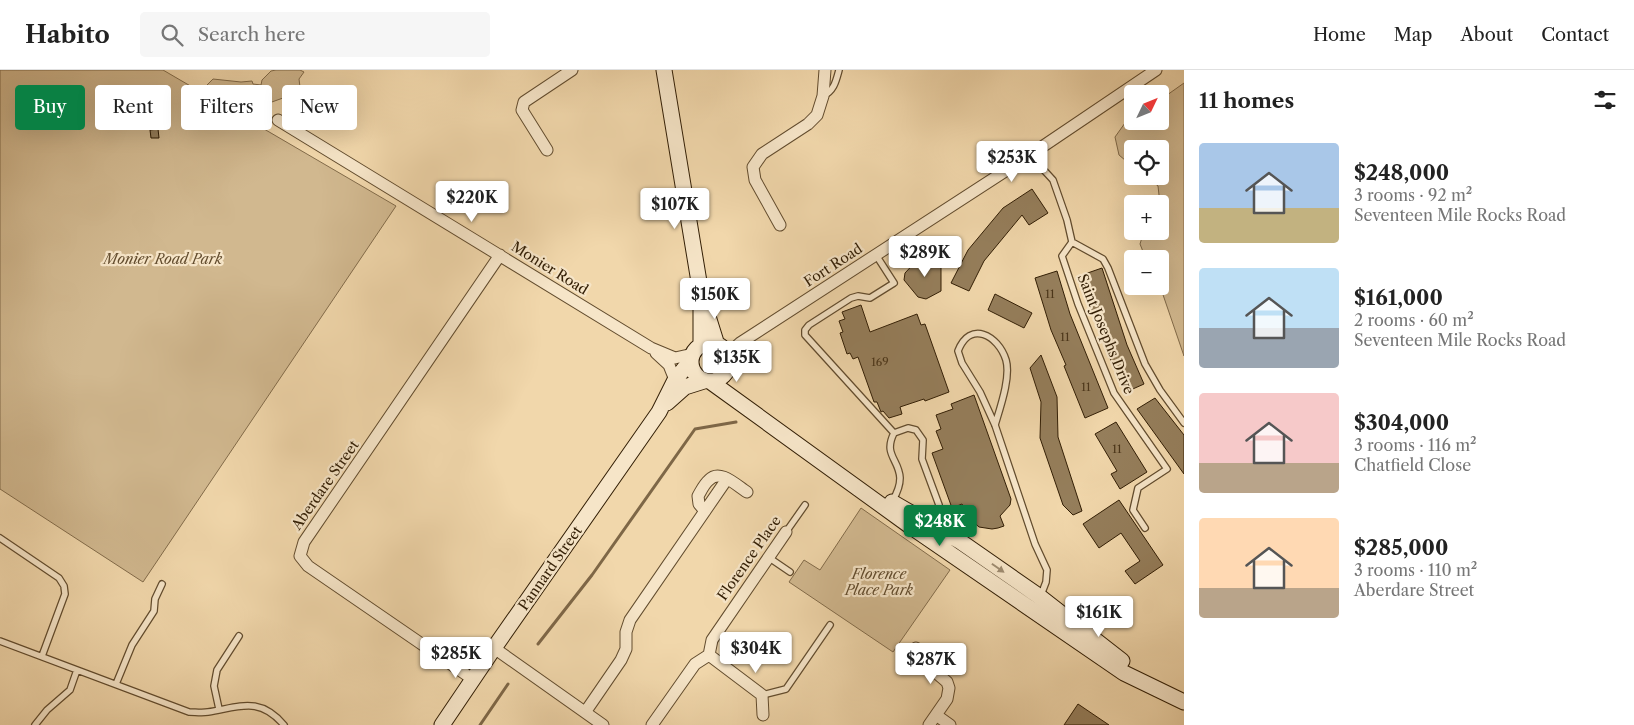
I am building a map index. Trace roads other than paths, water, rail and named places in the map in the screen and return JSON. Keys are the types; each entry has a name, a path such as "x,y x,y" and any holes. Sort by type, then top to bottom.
{"main road":[{"path":"664,70 701,294 729,368 713,379"},
{"path":"701,294 692,367 695,374 713,379 745,407 910,526 1036,604"},
{"path":"695,353 711,343 723,350"},
{"name":"Pannard Street","path":"442,725 658,412 675,380 695,353"},
{"name":"Pannard Street","path":"658,412 685,387 713,379"},
{"path":"850,481 892,502 961,542 1124,673 1184,702"}],"street":[{"path":"547,150 522,110 524,102 572,70"},
{"path":"780,225 755,180 753,167 762,154 808,124 817,115 823,96 826,70"},
{"name":"Fort Road","path":"723,350 740,343 1030,155 1156,70"},
{"name":"Monier Road","path":"278,120 651,348 675,358 695,353"},
{"name":"Aberdare Street","path":"474,680 308,566 300,556 304,542 500,256"},
{"name":"Monier Road","path":"651,348 669,365 675,380"},
{"path":"586,711 621,660 626,649 626,632 630,620 727,479 747,492"},
{"name":"Florence Place","path":"652,725 695,664 708,655 712,640 786,532"},
{"path":"494,648 586,711 603,725"},
{"path":"916,648 926,664 947,682 949,688 947,700 929,725"},
{"path":"708,655 762,695 764,715"},
{"path":"936,715 950,725"}],"lane":[{"path":"823,96 828,94 836,83 839,70"},
{"path":"1030,155 1053,180 1067,220 1072,242 1103,259 1145,364 1160,390 1184,423"},
{"name":"Saint Josephs Drive","path":"1072,242 1062,256 1078,304 1110,384 1130,418 1167,469 1138,488 1133,510 1144,528"},
{"path":"876,255 894,283 870,298 858,296 851,298 809,325 805,330 805,335 894,433"},
{"path":"995,425 1005,385 1006,361 994,342 978,332 968,335 961,341 958,351 962,363 980,392 995,425 1035,544 1046,570 1046,582 1036,604"},
{"path":"892,502 899,489 900,477 889,451 890,441 894,433 908,428 916,430 920,435 923,446 922,459 938,505"},
{"name":"Florence Place","path":"786,532 805,505"},
{"path":"0,538 59,578 64,586 65,594 42,656"},
{"path":"768,557 790,572"},
{"path":"116,684 132,644 154,611 155,599 162,584"},
{"path":"762,695 786,690 830,625"},
{"path":"220,709 214,686 217,670 239,636"},
{"path":"0,641 189,712 207,712 250,705 265,710 279,719 284,725"},
{"path":"35,725 46,710 70,690 77,670"}],"waterway":[{"path":"538,644 592,575 695,429 736,422"},
{"path":"480,725 508,684"}],"park label":[{"name":"Monier Road Park","path":"163,259"},
{"name":"Florence Place Park","path":"879,582"}]}
